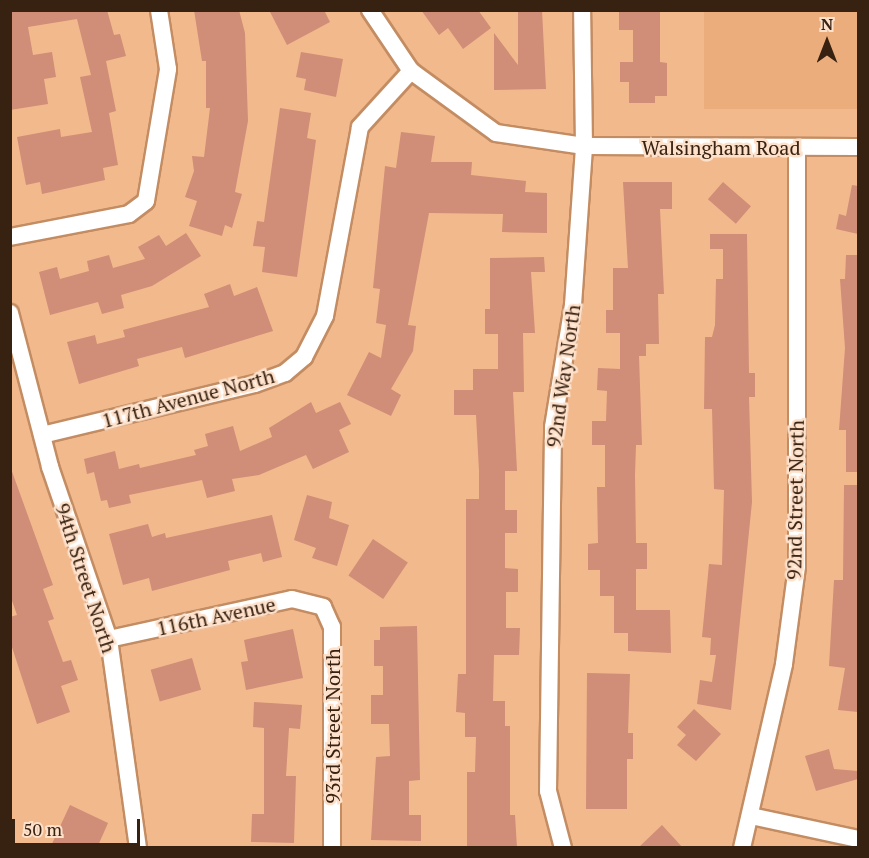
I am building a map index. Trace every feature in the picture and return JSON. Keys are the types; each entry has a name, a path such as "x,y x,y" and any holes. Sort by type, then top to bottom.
{"street":[{"path":"10,237 129,214 146,201 168,69 159,10"},
{"name":"Walsingham Road","path":"370,10 411,71 496,133 584,146 858,147"},
{"name":"92nd Way North","path":"563,848 548,791 553,427 573,305 584,146 582,10"},
{"name":"117th Avenue North","path":"42,435 255,384 285,373 304,357 325,316 360,127 411,71"},
{"name":"92nd Street North","path":"742,848 784,664 796,566 797,147"},
{"name":"94th Street North","path":"10,313 42,435 109,639 138,848"},
{"name":"116th Avenue","path":"109,639 292,599 323,607"},
{"name":"93rd Street North","path":"323,607 332,627 332,848"},
{"path":"751,816 858,839"}],"shaded area":[{"path":"704,11 858,11 858,109 704,109"}],"building":[{"path":"10,10 107,10 114,35 120,34 126,56 106,61 116,111 109,113 118,165 103,168 105,180 42,194 40,182 26,185 17,137 60,129 61,137 92,132 80,77 91,75 77,19 28,27 33,55 52,52 56,77 44,79 48,104 10,110"},
{"path":"194,10 239,10 245,33 248,121 235,192 242,194 232,228 225,225 222,236 189,226 197,201 185,197 194,171 192,156 204,157 210,108 206,108 206,61 202,61"},
{"path":"269,10 324,10 330,22 287,45"},
{"path":"421,10 478,10 491,28 463,49 448,28 439,35"},
{"path":"518,10 542,10 546,89 494,90 494,33 518,65"},
{"path":"619,10 660,10 660,62 667,63 667,96 655,96 655,103 629,103 629,82 620,82 620,62 633,62 633,30 619,30"},
{"path":"301,52 343,59 336,97 304,90 306,79 296,77"},
{"path":"280,108 311,113 307,138 316,140 297,277 262,272 265,247 253,246 257,221 264,222"},
{"path":"401,132 435,136 431,162 472,162 471,175 526,181 525,192 547,193 547,233 502,232 503,214 429,213 408,325 416,326 413,351 391,389 401,395 391,416 347,395 369,352 381,358 386,325 376,323 380,289 373,288 385,166 396,168"},
{"path":"623,182 672,182 672,209 660,209 664,294 658,294 659,344 646,344 646,356 639,356 642,445 636,445 635,475 636,543 647,543 647,569 636,569 636,610 670,610 671,653 628,651 628,633 614,633 614,596 600,596 600,570 588,570 588,544 598,543 597,487 605,487 605,445 592,445 592,421 606,421 607,391 597,390 598,368 620,369 620,333 606,333 606,310 613,310 613,268 628,268"},
{"path":"723,182 751,206 736,224 708,199"},
{"path":"852,185 858,186 858,234 836,229 839,214 846,216"},
{"path":"186,233 201,256 152,286 121,295 124,308 102,314 98,302 50,315 39,272 57,267 60,279 89,271 87,261 109,255 113,268 145,259 138,247 159,235 166,246"},
{"path":"710,234 747,234 749,373 755,373 755,397 749,397 752,502 731,710 697,704 700,680 712,682 716,655 710,655 711,638 702,637 709,564 722,565 724,490 714,489 712,409 704,409 705,337 712,337 715,325 716,279 723,279 723,249 710,249"},
{"path":"846,255 858,255 858,472 846,472 846,430 839,430 845,348 840,279 845,279"},
{"path":"544,257 545,272 531,272 535,333 523,333 524,392 513,392 517,471 505,471 505,510 517,510 517,533 505,533 505,568 518,569 518,592 506,592 506,628 520,628 519,655 494,655 493,701 505,701 505,726 510,726 510,815 515,815 517,848 467,848 467,772 475,772 476,737 465,737 465,713 456,712 458,674 466,674 466,499 479,499 479,471 476,415 454,415 454,390 473,390 473,369 498,369 498,334 485,334 485,309 490,309 490,258"},
{"path":"230,284 234,296 257,287 273,331 185,358 182,347 137,359 139,366 79,384 67,342 95,335 97,344 125,337 123,330 209,307 204,294"},
{"path":"311,402 316,413 340,402 351,424 339,430 349,452 313,469 306,455 259,475 232,479 235,491 207,498 202,480 129,495 131,503 109,508 107,500 101,501 94,472 87,474 84,459 115,451 119,469 139,464 140,468 196,455 194,450 208,446 205,434 233,426 240,451 272,437 269,428"},
{"path":"10,466 53,585 43,589 54,619 48,621 63,662 71,660 78,680 61,686 70,712 37,724 10,641 10,617 17,615 10,595"},
{"path":"844,485 858,485 858,712 838,710 845,668 829,666 834,580 843,580"},
{"path":"307,495 332,502 329,518 349,525 337,566 312,558 316,548 294,540"},
{"path":"272,515 282,557 263,562 261,553 228,561 230,570 152,591 149,578 123,585 109,534 148,524 152,537 165,533 166,538"},
{"path":"373,539 408,562 383,599 348,575"},
{"path":"417,626 420,780 409,781 409,815 421,815 421,841 371,840 376,757 390,756 389,724 371,724 371,695 383,695 383,666 374,666 374,640 380,640 380,627"},
{"path":"293,629 303,678 246,690 241,662 248,661 244,640"},
{"path":"192,658 201,690 160,702 151,670"},
{"path":"587,673 630,674 628,733 633,733 633,759 627,759 627,809 586,809"},
{"path":"254,702 302,705 300,729 289,728 286,776 296,776 294,843 251,842 252,814 264,814 264,728 253,727"},
{"path":"694,709 721,734 696,761 677,745 686,735 677,727"},
{"path":"829,749 834,769 858,771 858,779 816,791 805,756"},
{"path":"70,805 108,823 97,848 50,848"},
{"path":"662,825 683,848 638,848"}]}
